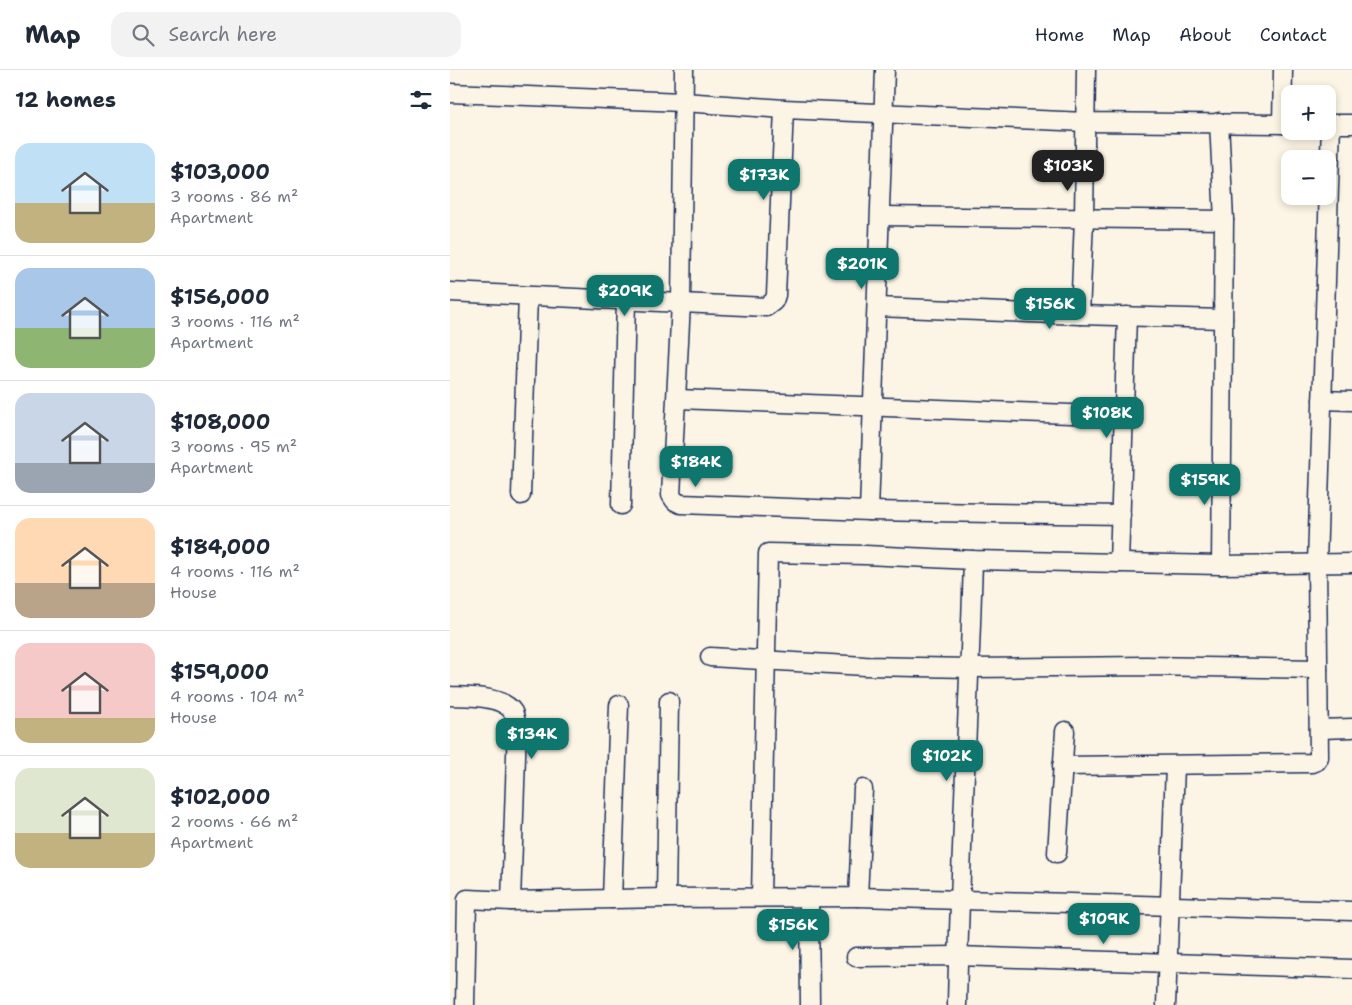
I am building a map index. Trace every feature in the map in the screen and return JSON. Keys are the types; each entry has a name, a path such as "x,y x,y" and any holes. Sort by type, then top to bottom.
{"street":[{"path":"684,70 681,303 671,494 675,501 681,504 869,511 1121,515"},
{"path":"869,511 885,70"},
{"path":"1080,315 1084,219 1086,70"},
{"path":"1283,70 1284,85"},
{"path":"450,93 683,102 884,114 1086,122 1281,124"},
{"path":"450,292 766,307 774,301 776,295 784,109"},
{"path":"1219,122 1224,220 1221,565"},
{"path":"1336,124 1352,124"},
{"path":"1062,766 1312,763 1317,761 1319,757 1317,563 1330,140"},
{"path":"881,216 1224,220"},
{"path":"521,495 528,296"},
{"path":"621,505 626,300"},
{"path":"877,307 1223,319"},
{"path":"1120,563 1127,316"},
{"path":"677,399 1124,416"},
{"path":"1322,400 1352,401"},
{"path":"761,897 768,553 972,560 1221,565 1352,564"},
{"path":"957,1005 959,900 970,668 972,560"},
{"path":"710,657 865,666 970,668 1146,666 1318,669"},
{"path":"450,696 487,698 505,705 513,712 517,727 512,901"},
{"path":"666,898 670,701"},
{"path":"612,899 619,705"},
{"path":"1319,728 1352,728"},
{"path":"1058,853 1065,731"},
{"path":"1166,1005 1175,766"},
{"path":"858,897 863,789"},
{"path":"809,897 810,1005"},
{"path":"465,1005 467,899 512,901 858,897 1352,911"},
{"path":"856,957 958,956 1352,969"}]}
